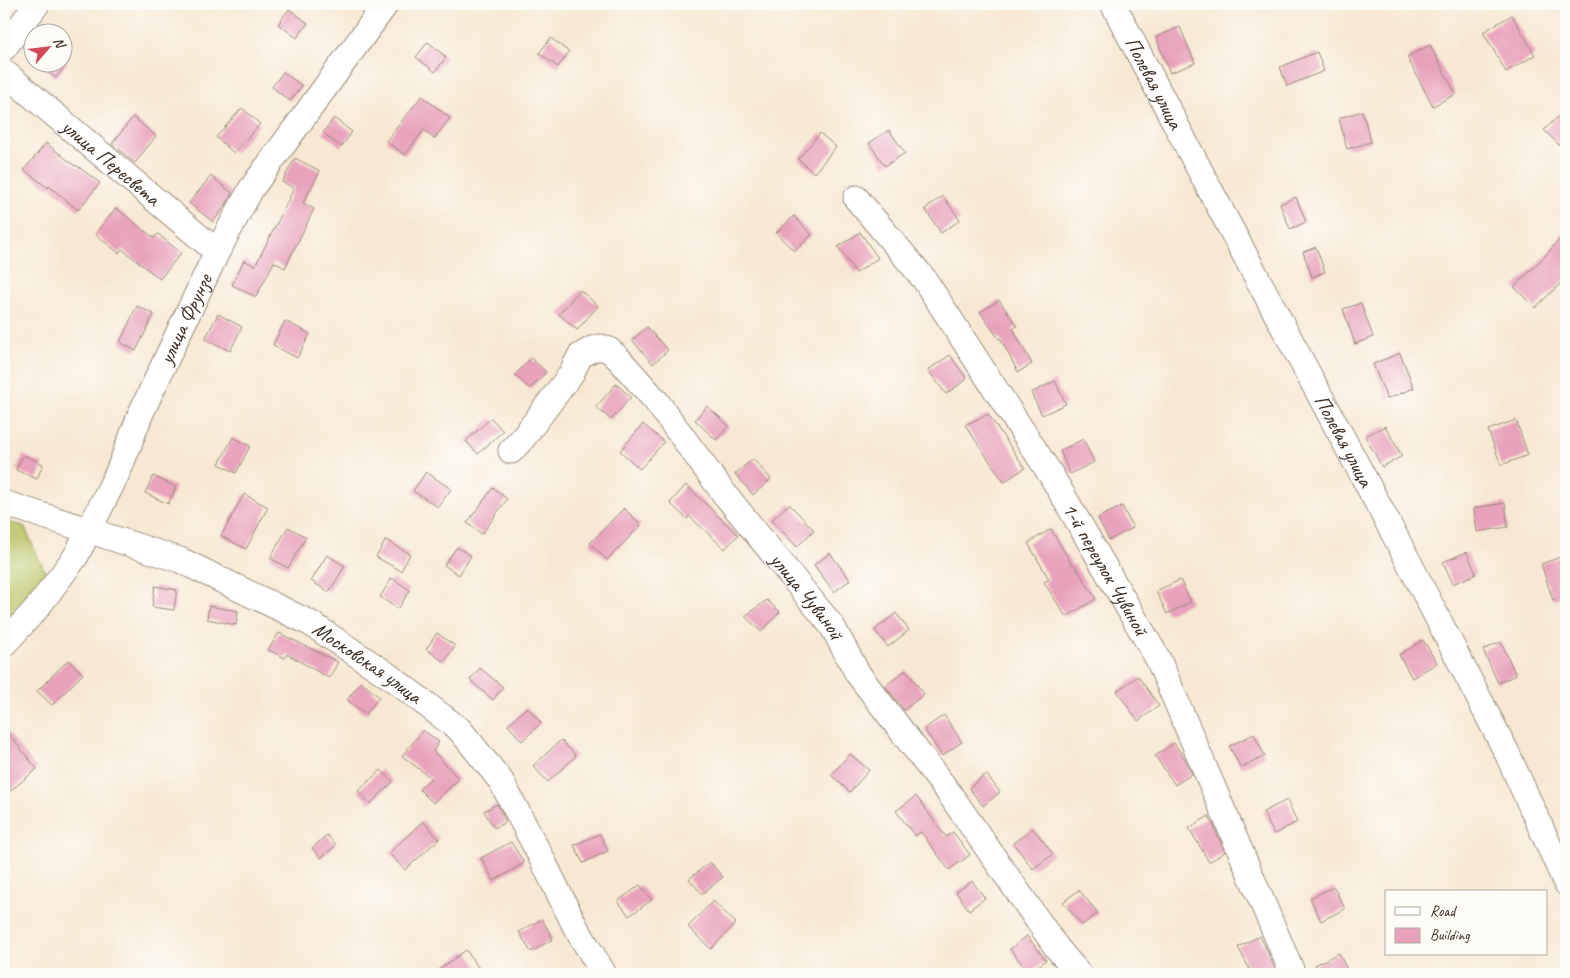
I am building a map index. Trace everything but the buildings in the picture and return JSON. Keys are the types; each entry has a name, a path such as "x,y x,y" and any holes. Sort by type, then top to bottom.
{"street":[{"path":"4,48 37,4"},
{"name":"улица Фрунзе","path":"4,644 37,608 76,556 118,472 141,414 217,252 251,188 386,4"},
{"name":"Полевая улица","path":"1113,4 1212,195 1404,552 1506,751 1566,883"},
{"name":"улица Пересвета","path":"4,72 217,252"},
{"name":"1-й переулок Чувиной","path":"856,198 924,279 1051,475 1158,659 1293,974"},
{"name":"улица Чувиной","path":"511,451 571,374 580,356 592,349 601,347 609,350 619,359 656,401 723,492 832,626 858,674 949,793 1057,948 1079,974"},
{"name":"Московская улица","path":"4,503 180,560 310,623 389,676 460,730 501,781 576,928 604,974"}],"green space":[{"path":"4,521 24,526 50,582 4,633"}]}
